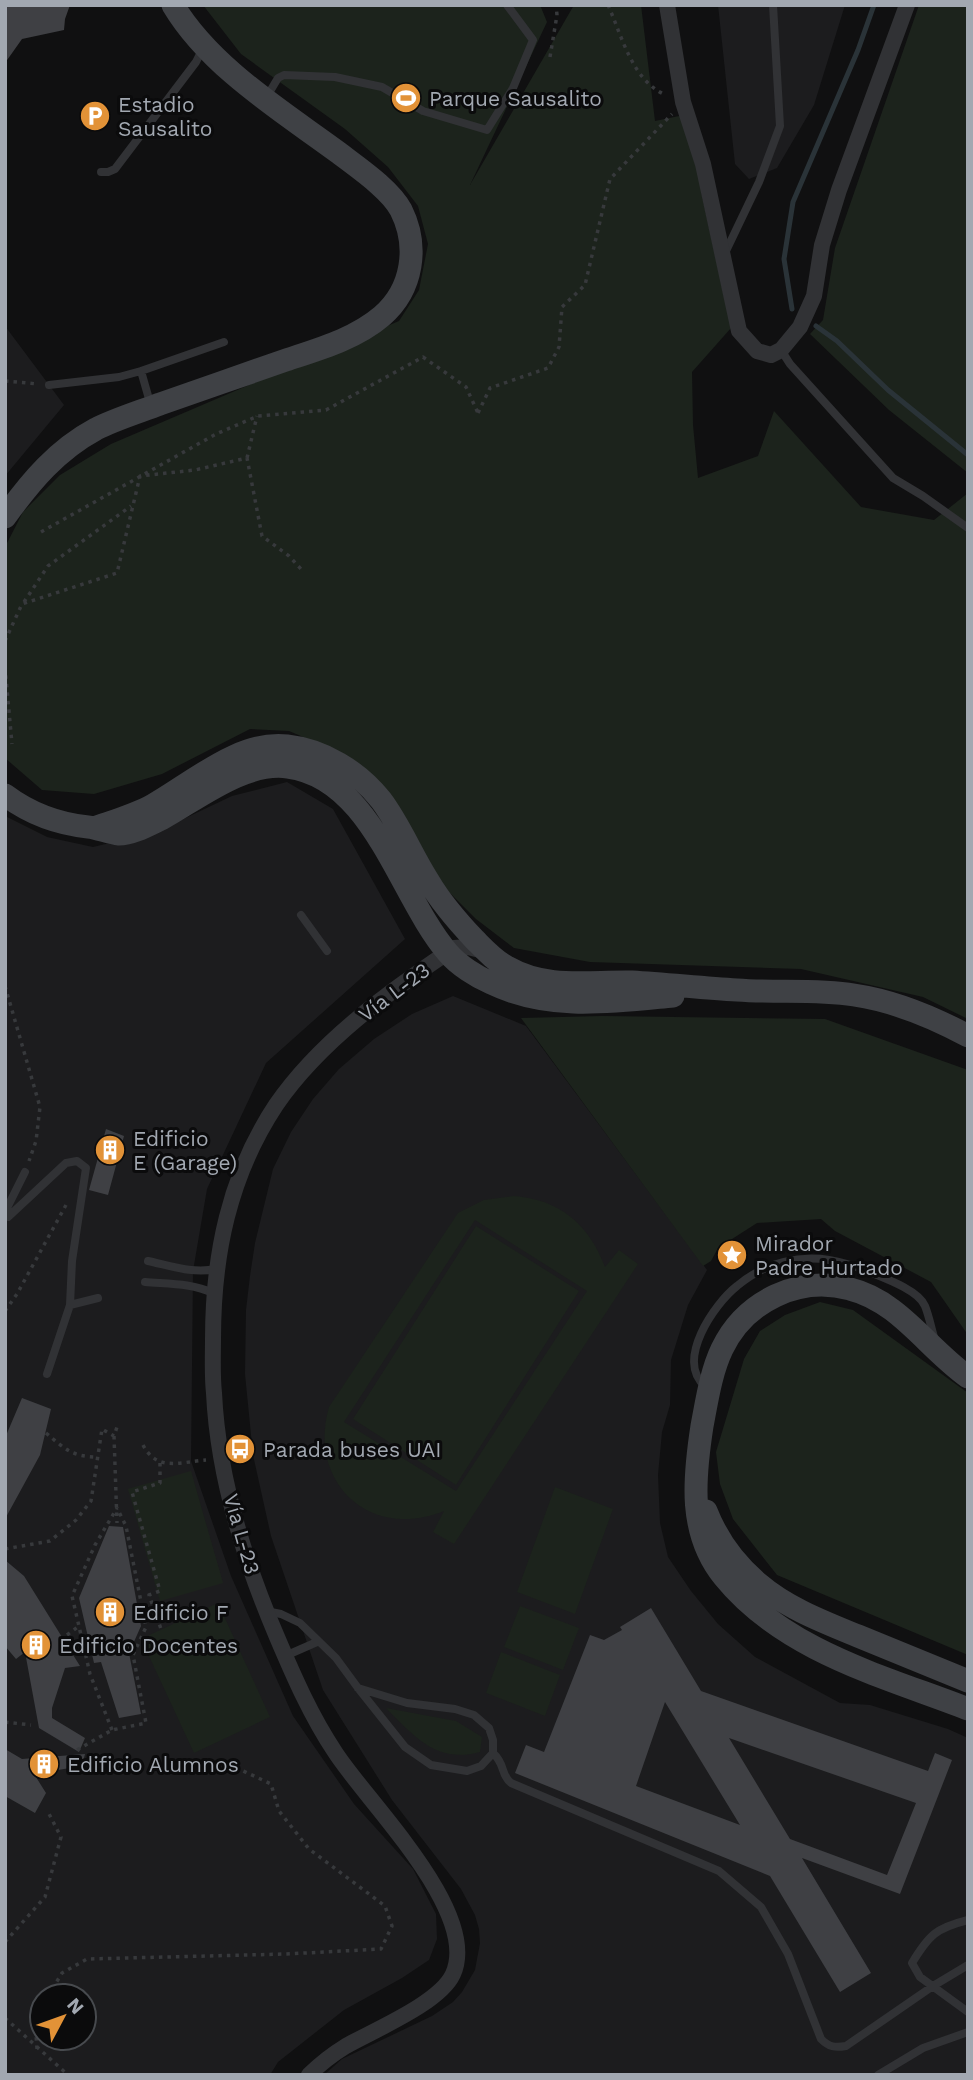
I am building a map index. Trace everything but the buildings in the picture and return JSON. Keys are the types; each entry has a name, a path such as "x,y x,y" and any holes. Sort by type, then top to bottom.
{"main road":[{"path":"5,517 37,474 57,456 95,430 151,407 327,346 364,330 383,315 399,296 410,271 410,231 400,208 376,183 204,46 173,5"},
{"path":"94,828 153,805 230,758 260,749 284,746 312,751 344,765 380,799 429,883 456,921 486,952 507,967 552,982 630,982 853,995 928,1014 968,1036"},
{"path":"5,794 40,815 76,826 119,834 147,827 245,771 277,766 302,769 330,782 363,815 447,952 490,983 542,999 568,1003 739,990"},
{"path":"968,1377 893,1311 866,1294 835,1286 804,1286 781,1293 760,1304 737,1325 721,1352 709,1390 696,1482 697,1518 708,1553 726,1579 753,1607 777,1625 850,1665 968,1709"},
{"path":"696,1482 716,1533 736,1561 760,1586 824,1622 968,1681"}],"street":[{"path":"667,5 683,102 703,164 739,331 757,351 771,355 781,350 800,327 814,296 822,246 839,190 907,5"},
{"name":"Vía L-23","path":"447,952 456,938 456,921"},
{"name":"Vía L-23","path":"309,2075 342,2048 422,2004 442,1988 453,1973 457,1954 455,1933 446,1907 427,1874 336,1755 306,1704 244,1552 222,1458 214,1394 213,1293 216,1269 225,1221 236,1183 261,1130 282,1097 313,1060 334,1039 447,952 459,946 486,952"}],"lane":[{"path":"266,98 278,78 284,75 335,77 382,87 423,111 487,130 513,88 533,40 507,5"},
{"path":"722,258 759,182 780,126 773,5"},
{"path":"101,172 115,169 196,62 204,46"},
{"path":"48,385 141,372 225,342"},
{"path":"781,350 790,364 893,478 968,528"},
{"path":"141,372 151,407"},
{"path":"301,915 327,951"},
{"path":"25,1172 5,1213 8,1217 66,1163 77,1161 86,1168 72,1261 70,1305 47,1374"},
{"path":"148,1261 191,1270 216,1269"},
{"path":"145,1282 189,1285 213,1293"},
{"path":"70,1305 98,1298"},
{"path":"266,1611 282,1614 300,1623 336,1658 358,1688 405,1747 430,1765 467,1771 481,1766 492,1753 493,1740 489,1728 474,1715 455,1709 407,1703 358,1688"},
{"path":"285,1656 317,1642"},
{"path":"492,1753 501,1760 504,1777 511,1783 719,1871 761,1907 788,1954 821,2039 828,2046 846,2046 968,1965"},
{"path":"968,1920 943,1926 927,1939 912,1963 920,1977 968,2012"},
{"path":"878,2075 923,2048 968,2032"}],"path":[{"path":"550,57 557,15 556,5"},
{"path":"41,532 216,434 257,416 326,410 423,357 466,387 478,414 490,388 548,368 559,347 562,307 585,285 610,179 683,102 656,91 638,73 608,5"},
{"path":"5,381 48,385"},
{"path":"257,416 247,458 262,536 289,556 301,569"},
{"path":"140,476 195,470 247,458"},
{"path":"22,604 117,573 140,476"},
{"path":"5,640 22,604 48,566 133,505"},
{"path":"5,667 12,744"},
{"path":"5,986 40,1107 36,1141 25,1172"},
{"path":"5,1311 18,1294 66,1205"},
{"path":"117,1427 114,1436 117,1523"},
{"path":"5,1549 50,1541 76,1520 91,1501 102,1429 114,1436"},
{"path":"46,1433 66,1451 80,1457 98,1458"},
{"path":"143,1445 148,1455 160,1463 222,1458"},
{"path":"160,1463 160,1483 132,1492 160,1591 149,1594 160,1629"},
{"path":"112,1730 90,1674 72,1596 95,1545 117,1508"},
{"path":"76,1750 112,1730 146,1723 133,1655 146,1627 126,1526 117,1508"},
{"path":"67,1635 79,1626"},
{"path":"5,1722 31,1725"},
{"path":"57,1982 62,1973 87,1959 381,1949 392,1926 385,1906 309,1849 279,1811 271,1784 239,1769"},
{"path":"5,1942 45,1897 61,1837 47,1810"},
{"path":"5,2018 28,2040"},
{"path":"41,2052 68,2075"}],"shaded area":[{"path":"203,5 540,5 547,22 470,185 574,5 641,5 655,121 689,114 702,196 731,328 692,372 698,478 758,456 774,411 861,507 934,520 968,493 968,1019 923,997 801,969 590,962 514,948 476,919 436,879 341,753 289,731 250,729 162,774 94,794 42,790 5,758 5,547 23,512 60,475 111,444 399,321 419,290 428,244 418,206 388,167 345,129 241,54"},
{"path":"718,5 845,5 814,105 777,168 749,179 735,164"},
{"path":"919,5 968,5 968,473 889,410 810,334 823,320 835,248"},
{"path":"5,326 64,405 5,476"},
{"path":"287,782 333,809 405,939 266,1063 207,1189 193,1271 191,1461 231,1576 293,1716 354,1804 413,1869 436,1914 437,1939 429,1960 344,2010 278,2062 270,2075 5,2075 5,816 47,837 93,847 156,832 232,796"},
{"path":"453,996 526,1026 707,1270 688,1305 671,1360 670,1405 662,1432 658,1475 660,1523 668,1557 691,1591 718,1624 755,1657 840,1703 870,1705 948,1729 968,1738 968,2075 324,2075 342,2059 432,2016 453,2002 475,1970 480,1943 479,1929 461,1889 392,1800 323,1690 271,1536 253,1455 245,1374 246,1310 250,1276 273,1169 291,1132 313,1099 339,1069 374,1039 412,1014"},
{"path":"602,1016 825,1019 968,1070 968,1335 931,1282 835,1231 821,1219 757,1223 718,1248 711,1261 703,1266 521,1018"},
{"path":"513,1196 545,1202 570,1216 581,1226 605,1267 619,1250 638,1264 454,1544 433,1532 444,1511 417,1518 392,1518 370,1511 351,1499 336,1481 327,1460 325,1435 329,1407 458,1213 484,1200","holes":["475,1220 587,1291 456,1491 344,1422"]},
{"path":"476,1226 579,1291 456,1485 353,1419"},
{"path":"820,1302 853,1310 968,1393 968,1655 777,1575 733,1519 720,1484 716,1452 744,1359 760,1331 785,1315"},
{"path":"191,1471 223,1583 160,1601 128,1489"},
{"path":"555,1487 613,1509 575,1614 517,1592"},
{"path":"218,1603 270,1717 194,1753 141,1639"},
{"path":"520,1606 579,1628 563,1670 504,1647"},
{"path":"501,1652 560,1675 545,1716 486,1693"},
{"path":"386,1708 456,1721 482,1737 480,1752 464,1755 438,1751 416,1737"}],"waterway":[{"path":"792,309 784,259 793,202 858,50 874,5"},
{"path":"816,326 837,341 888,390 968,455"}],"place":[{"name":"Parque Sausalito","path":"406,98"},
{"name":"Estadio Sausalito","path":"95,116"},
{"name":"Edificio E (Garage)","path":"110,1150"},
{"name":"Mirador Padre Hurtado","path":"732,1255"},
{"name":"Parada buses UAI","path":"240,1449"},
{"name":"Edificio F","path":"110,1612"},
{"name":"Edificio Docentes","path":"36,1645"},
{"name":"Edificio Alumnos","path":"44,1764"}]}
